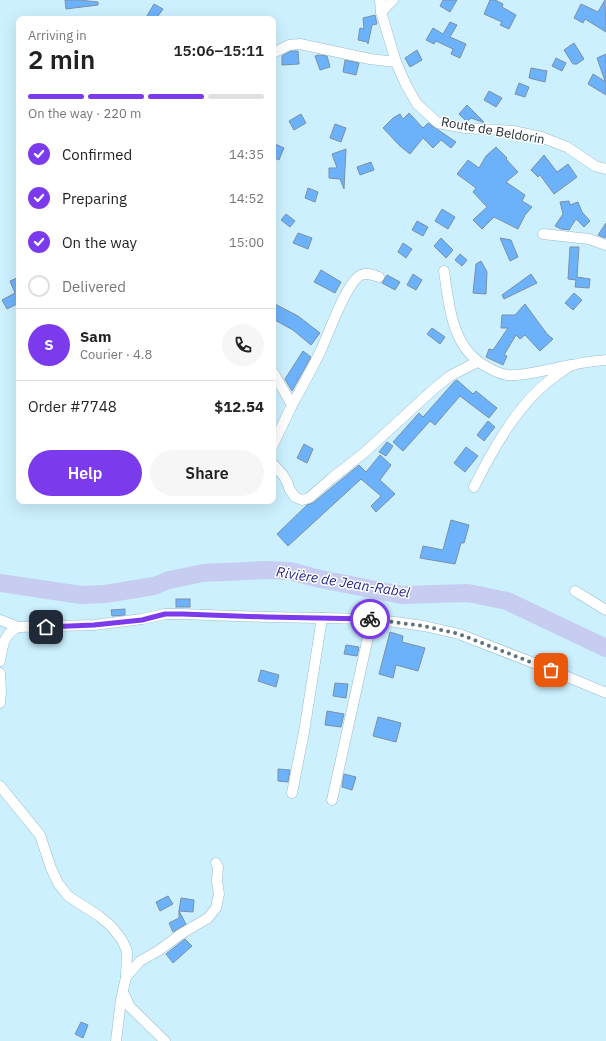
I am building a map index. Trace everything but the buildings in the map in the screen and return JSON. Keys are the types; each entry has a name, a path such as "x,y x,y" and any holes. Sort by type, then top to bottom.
{"street":[{"name":"Route de Beldorin","path":"380,0 381,12 396,62 406,85 417,104 438,122 465,128 513,131 541,137 567,147 595,166 606,169"},
{"path":"381,12 393,0"},
{"path":"276,52 289,45 300,44 396,62"},
{"path":"543,234 589,239 606,245"},
{"path":"444,271 453,324 458,337 477,362 497,372 508,375 606,360"},
{"path":"276,440 292,405 319,354 342,301 353,283 360,275 366,273 379,276"},
{"path":"276,468 287,482 295,497 302,500 310,498 332,478 365,452 435,388 450,376 477,362"},
{"path":"474,487 490,454 526,404 545,383 571,365"},
{"path":"276,377 292,405"},
{"path":"575,591 606,610"},
{"path":"0,661 4,641 10,632 18,628 94,625 142,620 165,614 372,619 424,626 459,634 606,693"},
{"path":"292,793 304,732 322,618"},
{"path":"332,800 372,619"},
{"path":"0,620 18,628"},
{"path":"0,673 0,703"},
{"path":"0,786 40,835 51,868 58,883 68,896 99,916 111,926 122,940 127,951 126,976 116,1041"},
{"path":"126,976 140,961 208,918 216,908 219,894 217,881 218,867 216,863"},
{"path":"123,992 130,1007 165,1041"}],"waterway":[{"name":"Rivière de Jean-Rabel","path":"0,583 81,595 105,594 154,586 169,580 203,573 266,570 290,571 320,579 402,595 468,593 507,601 606,648"}],"way so far":[{"path":"370,619 424,626 459,634 486,646 551,670"}],"route":[{"path":"46,627 94,625 142,620 165,614 370,619"}]}
